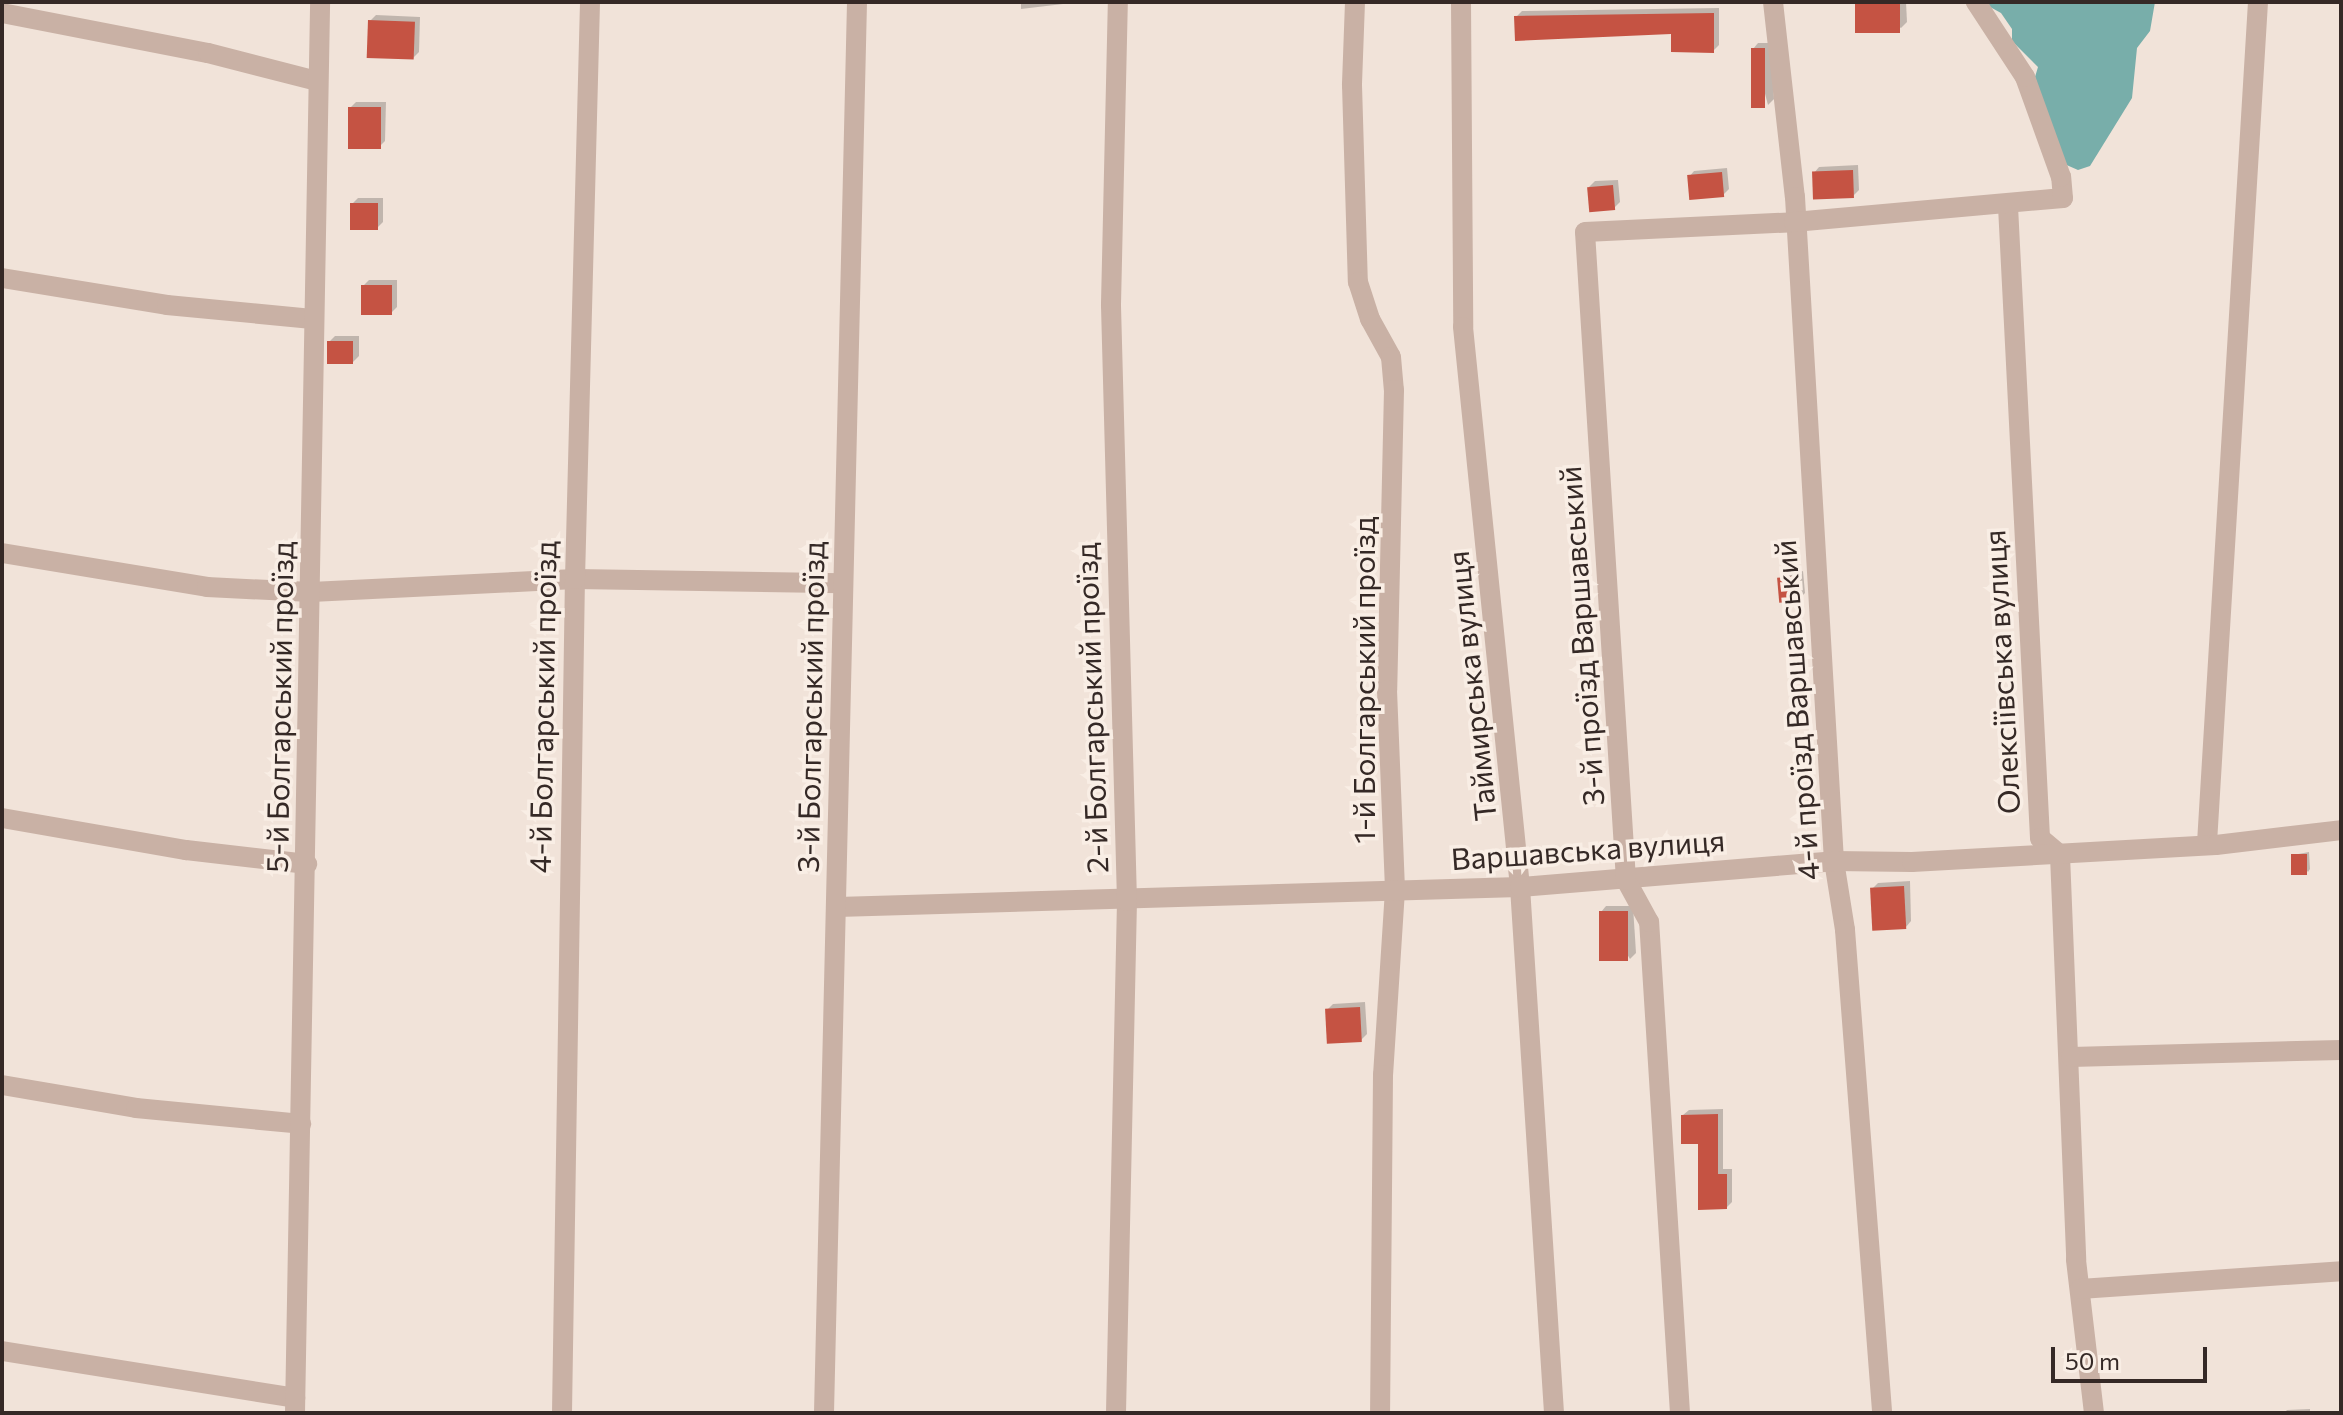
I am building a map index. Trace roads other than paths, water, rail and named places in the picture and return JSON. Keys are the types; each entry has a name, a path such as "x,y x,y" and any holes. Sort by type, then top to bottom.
{"street":[{"name":"5-й Болгарський проїзд","path":"295,1406 320,2"},
{"name":"4-й Болгарський проїзд","path":"562,1413 575,579 590,2"},
{"name":"3-й Болгарський проїзд","path":"824,1413 857,2"},
{"name":"2-й Болгарський проїзд","path":"1116,1413 1127,901 1111,304 1118,2"},
{"name":"1-й Болгарський проїзд","path":"1355,2 1352,85 1358,282 1391,357 1394,390 1387,690 1395,890 1383,1075 1380,1413"},
{"name":"Таймирська вулиця","path":"1461,2 1463,327 1520,887 1554,1413"},
{"name":"4-й проїзд Варшавський","path":"1773,2 1794,222 1834,861 1845,930 1882,1413"},
{"path":"1794,222 2008,206 2063,198 2061,177 2025,77 1976,2"},
{"path":"2207,843 2258,2"},
{"path":"2,13 208,53 317,81"},
{"name":"Олексіївська вулиця","path":"2008,206 2040,838 2060,855"},
{"name":"3-й проїзд Варшавський","path":"1680,1413 1649,922 1626,880 1585,232 1794,222"},
{"path":"2,278 167,305 312,319"},
{"path":"2,553 207,587 311,592 575,579 843,583"},
{"path":"2,818 186,850 307,864"},
{"name":"Варшавська вулиця","path":"837,907 1127,901 1520,887 1834,861 2060,855 2341,830"},
{"path":"2060,855 2080,1289 2094,1413"},
{"path":"2071,1057 2341,1050"},
{"path":"2,1085 136,1108 301,1124"},
{"path":"2080,1289 2341,1271"},
{"path":"2,1351 295,1406"}],"water":[{"path":"1981,2 2155,2 2150,31 2137,48 2132,98 2090,166 2078,170 2062,163 2035,77 2038,67 2012,41 2012,29 2001,13"}]}
